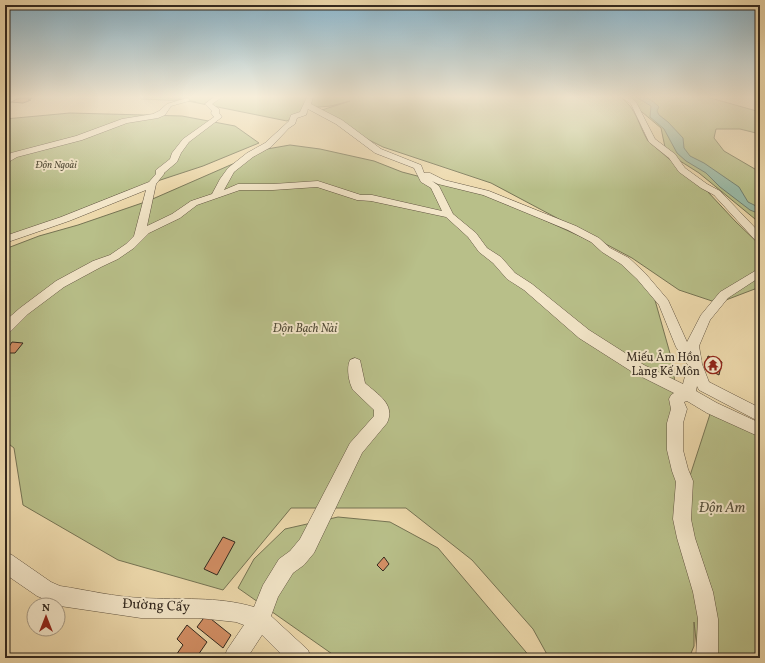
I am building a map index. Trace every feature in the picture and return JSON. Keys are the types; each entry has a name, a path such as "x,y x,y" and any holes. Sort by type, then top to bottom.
{"street":[{"path":"5,161 14,155 79,138 107,128"},
{"path":"139,236 152,184 160,174 159,172 174,160 175,154 186,141 203,128"},
{"path":"216,196 224,179 231,170 250,155 268,145 284,128"},
{"path":"347,128 378,151 385,155 411,162 428,176 441,182 486,193 572,228 595,240 606,250 625,261 641,276 664,303 683,347 694,364 704,386 760,415"},
{"path":"646,128 652,140 672,156 682,170 704,186 718,193 760,239"},
{"path":"418,167 424,180 434,186 450,215 472,236 483,250 497,260 511,276 528,287 584,334 639,369 661,378 712,408 760,430"},
{"path":"5,240 65,219 152,184"},
{"path":"5,329 24,311 60,284 79,272 114,257 130,246 145,231 176,216 194,203 238,187 318,184 360,198 372,198 380,201 450,215"},
{"path":"688,394 694,364 692,346 705,318 724,296 760,272"},
{"path":"235,658 260,619 270,592 286,566 297,558 307,546 356,448 382,418 382,407 358,386 355,364"},
{"path":"688,394 676,400 679,409 676,423 675,450 680,471 685,481 682,502 682,519 699,575 708,619 707,658"},
{"name":"Đường Cấy","path":"5,562 44,589 60,596 141,608 199,608 236,612 260,619 300,658"}],"green space":[{"name":"Độn Ngoài","path":"5,128 238,128 259,143 203,166 127,191 5,240"},
{"path":"346,128 642,128 648,141 707,191 760,245 760,287 718,303 679,290 632,258 491,183 383,147"},
{"path":"661,128 760,128 760,134 740,129 716,129 714,138 724,151 760,172 760,226 755,219 699,173 666,152"},
{"name":"Độn Bạch Nài","path":"290,145 320,149 374,161 402,172 500,200 584,238 625,261 651,286 673,364 685,491 712,408 760,430 760,658 698,658 694,622 694,646 689,658 549,658 533,629 472,560 406,508 291,508 223,590 118,560 23,505 14,448 5,441 5,249 39,236 78,225 148,201 267,149"},
{"path":"338,517 390,522 438,548 531,658 346,658 335,656 238,588 254,559 285,529"}],"shaded area":[{"path":"663,128 674,128 683,138 684,148 690,156 704,163 739,187 748,202 760,208 760,214 750,210 720,187 706,173 686,161 677,153"}],"building":[{"path":"12,342 23,343 15,353 5,353"},
{"name":"Miếu Âm Hồn Làng Kế Môn","path":"708,356 722,362 719,375 705,368"},
{"path":"223,537 235,542 217,575 204,569"},
{"path":"384,557 389,564 383,571 377,565"},
{"path":"206,615 231,635 223,648 197,627"},
{"path":"187,625 207,642 196,658 174,658 183,645 177,639"}],"place":[{"name":"Miếu Âm Hồn Làng Kế Môn","path":"713,365"}],"park label":[{"name":"Độn Am","path":"722,508"}]}
